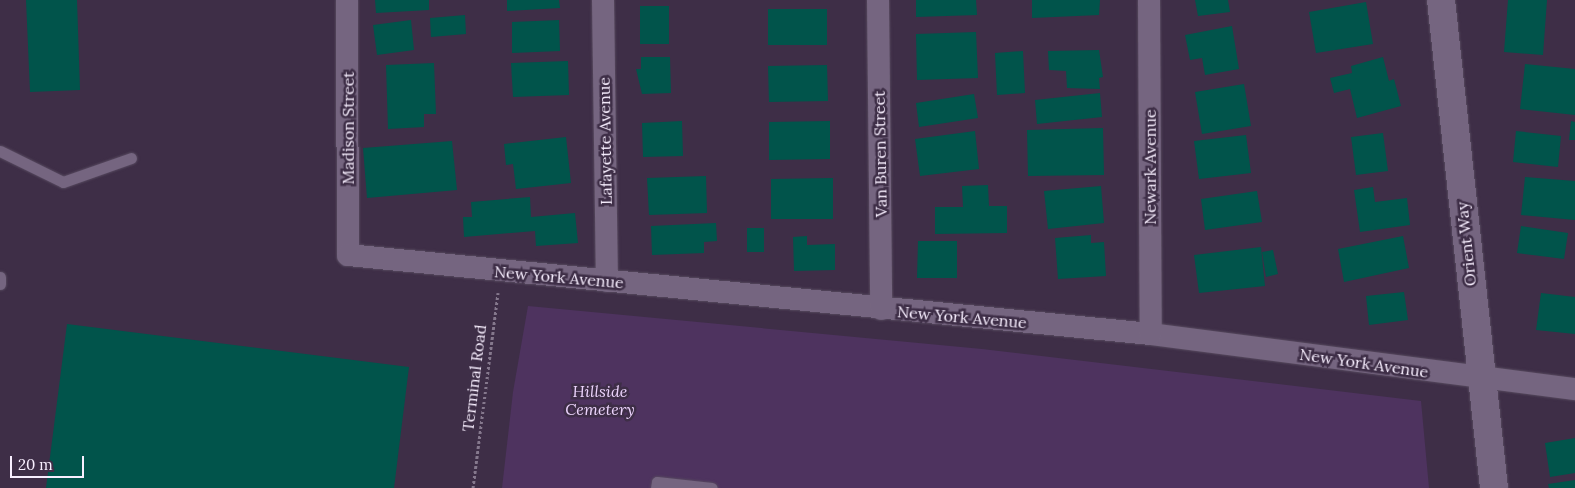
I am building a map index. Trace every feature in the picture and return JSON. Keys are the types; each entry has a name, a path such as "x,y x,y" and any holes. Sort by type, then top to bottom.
{"street":[{"name":"Madison Street","path":"347,0 348,255"},
{"name":"Lafayette Avenue","path":"603,0 607,281"},
{"name":"Van Buren Street","path":"878,0 881,309"},
{"name":"Newark Avenue","path":"1149,0 1151,334"},
{"name":"Orient Way","path":"1441,0 1480,378 1494,488"},
{"name":"New York Avenue","path":"348,255 500,272 1151,334 1575,389"}],"lane":[{"path":"0,151 64,182 132,158"},
{"path":"0,277 0,284"},
{"path":"656,488 657,482 712,488"}],"path":[{"name":"Terminal Road","path":"473,488 500,272"}],"green space":[{"name":"Hillside Cemetery","path":"528,306 982,349 1421,401 1429,488 502,488 513,392"}],"building":[{"path":"26,0 77,0 80,90 30,92"},
{"path":"375,0 429,0 429,10 376,13"},
{"path":"507,0 559,0 560,8 507,11"},
{"path":"916,0 976,0 977,15 916,17"},
{"path":"1032,0 1100,0 1099,15 1032,18"},
{"path":"1195,0 1228,0 1230,12 1198,16"},
{"path":"1508,0 1547,0 1543,55 1504,52"},
{"path":"1366,2 1373,44 1316,53 1309,12"},
{"path":"640,6 669,6 669,44 640,44"},
{"path":"768,9 827,9 827,45 768,45"},
{"path":"465,15 466,34 431,37 430,18"},
{"path":"411,20 414,50 377,55 373,25"},
{"path":"559,20 560,51 512,53 512,22"},
{"path":"1232,26 1239,69 1205,75 1202,58 1190,60 1185,35"},
{"path":"976,32 978,78 917,80 916,34"},
{"path":"1099,50 1103,77 1099,78 1100,89 1067,88 1066,71 1049,70 1048,51"},
{"path":"1023,51 1025,93 997,95 995,53"},
{"path":"641,57 670,57 671,93 642,94 636,69 641,69"},
{"path":"1383,57 1389,81 1394,79 1401,106 1357,118 1350,89 1334,93 1330,78 1352,73 1351,66"},
{"path":"568,61 569,95 513,97 511,63"},
{"path":"434,63 436,114 424,114 424,127 388,129 386,65"},
{"path":"1525,64 1575,69 1575,115 1520,109"},
{"path":"827,65 828,101 769,102 768,66"},
{"path":"1244,84 1251,126 1202,134 1195,92"},
{"path":"1100,93 1102,117 1037,124 1035,100"},
{"path":"974,94 978,118 919,127 916,103"},
{"path":"682,121 683,156 643,157 642,123"},
{"path":"830,121 830,159 769,160 769,122"},
{"path":"1571,121 1575,122 1575,140 1569,140"},
{"path":"1103,128 1104,175 1028,176 1027,130"},
{"path":"975,131 979,169 920,176 915,139"},
{"path":"1516,131 1561,136 1558,167 1513,162"},
{"path":"1383,133 1388,171 1356,175 1351,137"},
{"path":"1246,135 1251,173 1199,179 1194,141"},
{"path":"566,137 571,183 516,189 513,164 506,165 504,144"},
{"path":"452,141 457,190 367,198 363,148"},
{"path":"706,176 707,213 649,215 647,178"},
{"path":"1525,177 1575,181 1575,220 1521,215"},
{"path":"833,178 833,219 771,219 771,179"},
{"path":"988,185 989,206 1007,206 1007,233 935,234 935,207 963,207 962,186"},
{"path":"1101,186 1104,223 1048,229 1044,191"},
{"path":"1373,187 1375,202 1407,198 1410,225 1360,232 1354,190"},
{"path":"1257,191 1262,222 1205,230 1201,199"},
{"path":"530,197 531,217 575,213 578,243 536,246 535,231 464,237 463,217 472,217 471,202"},
{"path":"716,223 717,241 704,242 704,253 652,255 651,226"},
{"path":"1521,226 1568,233 1564,259 1517,253"},
{"path":"747,228 764,228 764,252 747,252"},
{"path":"1091,235 1091,243 1104,242 1106,276 1058,279 1055,238"},
{"path":"807,236 807,245 835,244 835,270 794,271 793,237"},
{"path":"1403,236 1409,268 1344,282 1338,249"},
{"path":"918,241 957,241 957,278 917,278"},
{"path":"1261,247 1265,286 1199,293 1194,255"},
{"path":"1273,250 1278,274 1266,277 1262,252"},
{"path":"1404,292 1408,320 1369,325 1366,296"},
{"path":"1541,293 1575,297 1575,334 1536,330"},
{"path":"67,324 409,367 394,488 46,488"},
{"path":"1575,438 1575,473 1550,477 1545,443"},
{"path":"1575,480 1575,488 1549,488 1548,484"}]}
